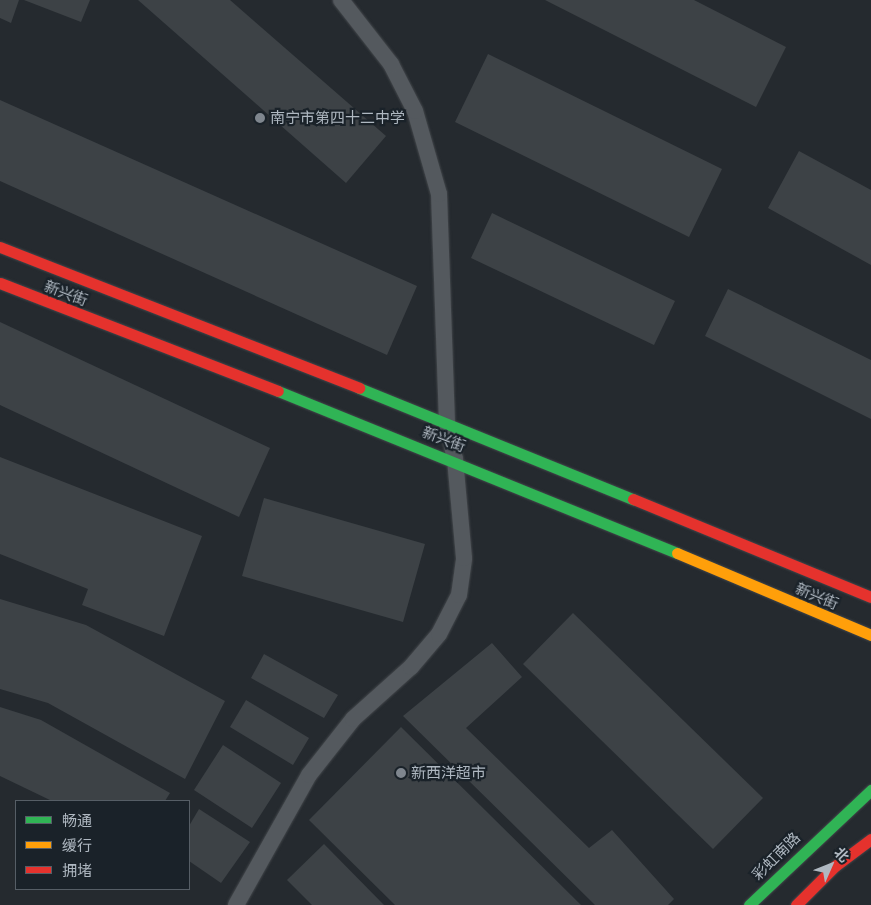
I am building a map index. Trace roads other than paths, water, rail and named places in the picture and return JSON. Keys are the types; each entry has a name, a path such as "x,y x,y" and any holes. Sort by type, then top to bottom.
{"main road":[{"name":"新兴街","path":"0,247 447,423 871,597"},
{"name":"新兴街","path":"0,283 455,459 871,635"},
{"name":"彩虹南路","path":"749,905 871,790"},
{"path":"796,905 835,866 871,840"}],"lane":[{"path":"236,905 310,775 353,719 411,668 439,634 459,595 464,558 455,459 447,423 439,194 415,110 391,64 341,0"}],"place":[{"name":"南宁市第四十二中学","path":"260,118"},
{"name":"新西洋超市","path":"401,773"}]}
